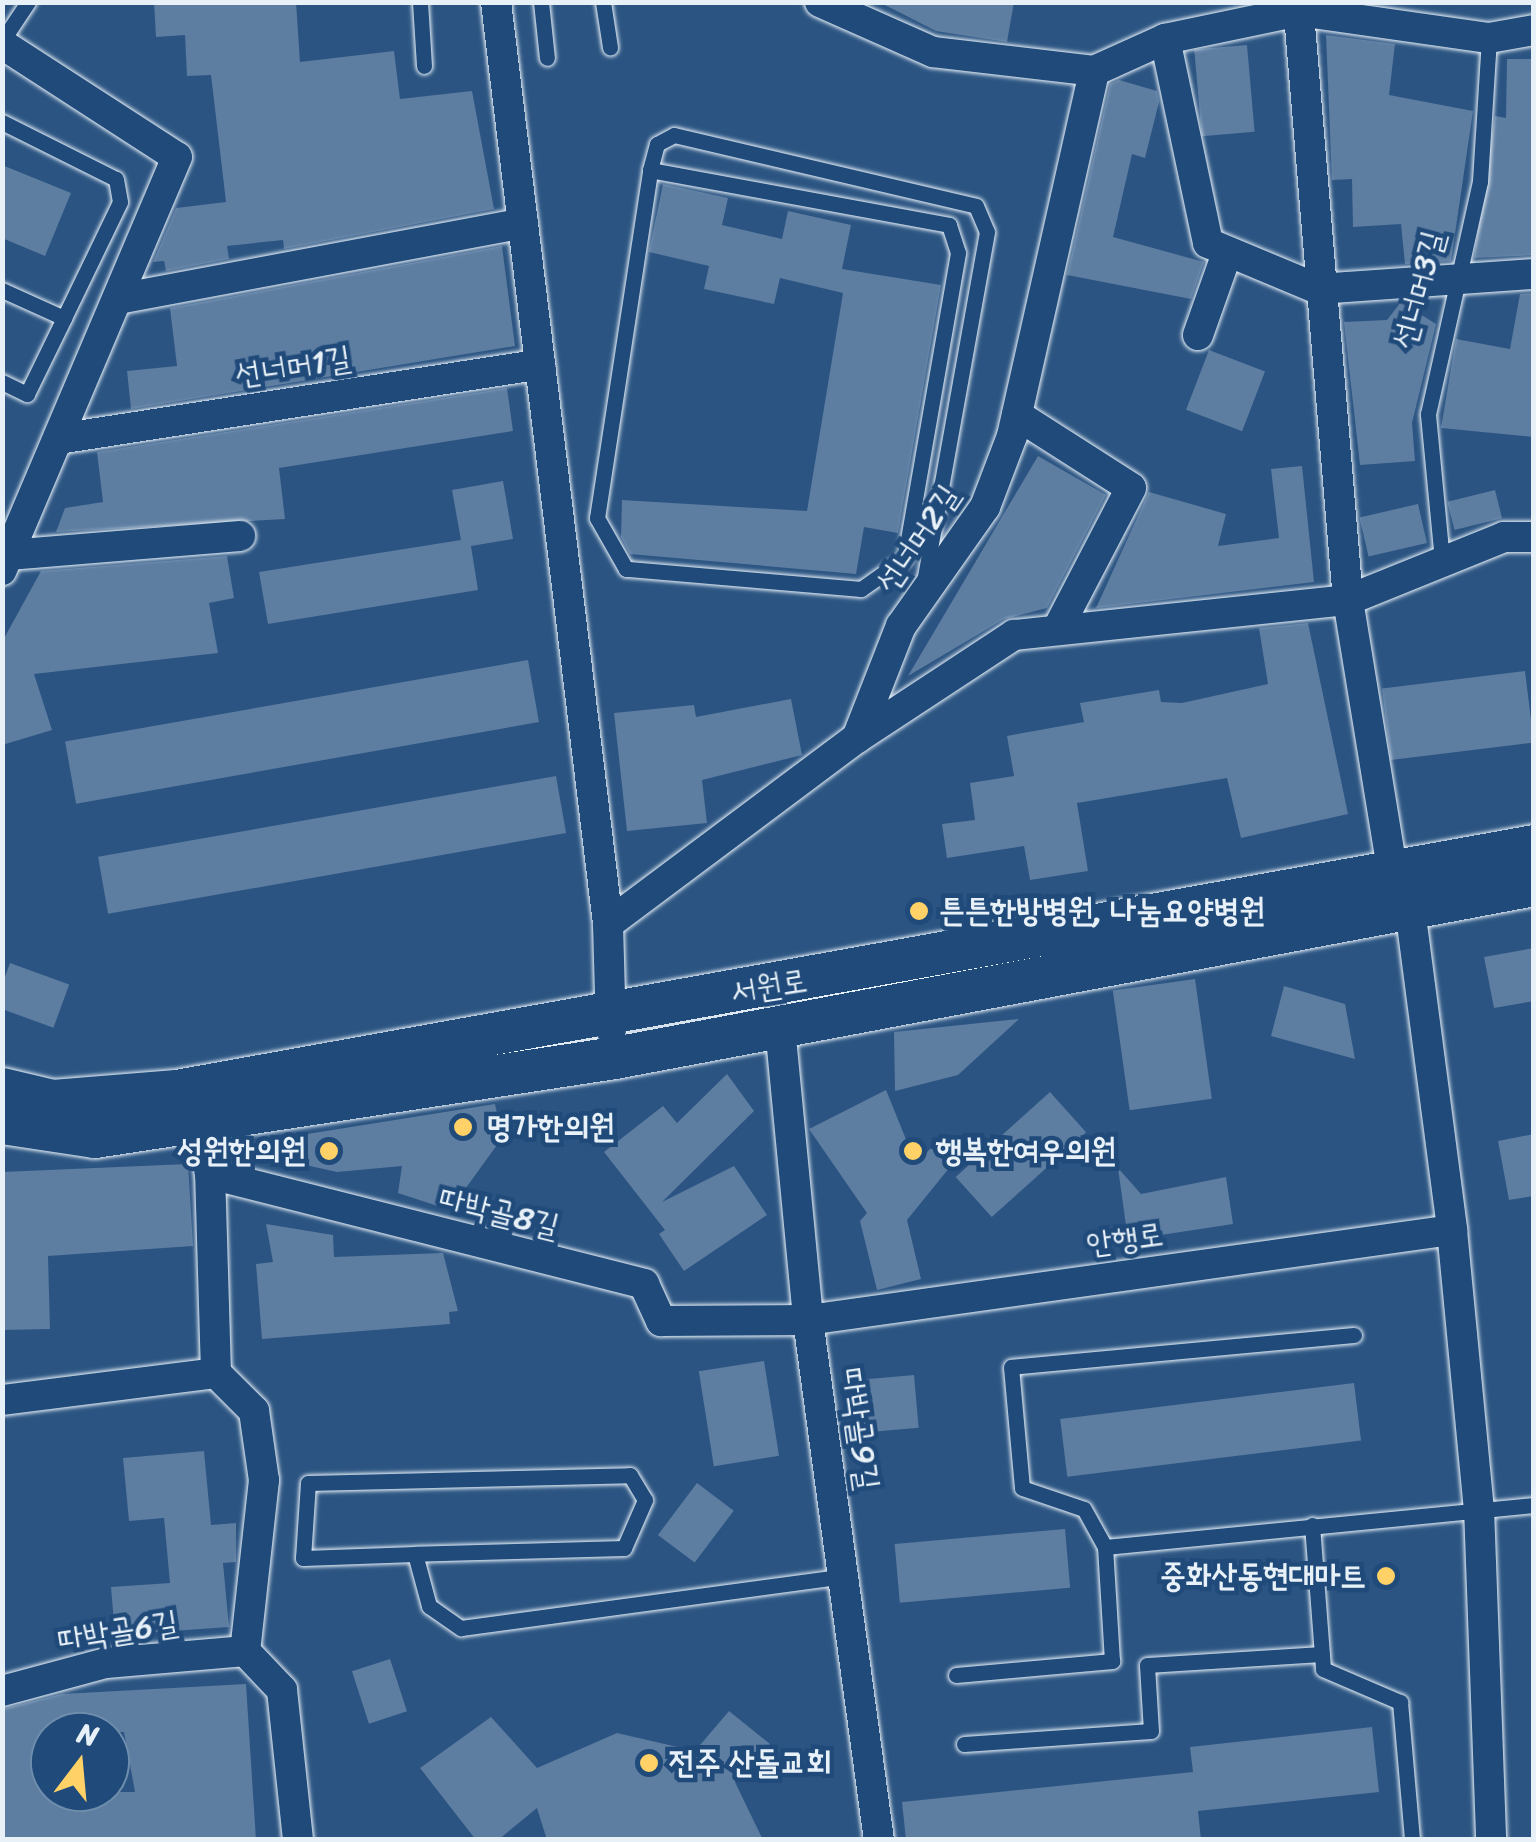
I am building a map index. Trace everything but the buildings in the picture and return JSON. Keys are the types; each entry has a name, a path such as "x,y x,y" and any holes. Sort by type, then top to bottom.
{"street":[{"path":"496,2 608,924 609,1010 615,1058"},
{"path":"820,2 933,52 1094,71 1165,39 1298,7 1489,38 1534,30"},
{"path":"1298,7 1318,289 1348,600 1402,892 1452,1230 1479,1508 1491,1840"},
{"path":"1165,39 1208,243 1318,289 1534,274"},
{"path":"2,42 176,157 4,559 240,536"},
{"name":"선너머2길","path":"608,924 857,738 922,596 985,507 1017,415 1094,71"},
{"path":"118,299 523,223"},
{"path":"1198,335 1227,253"},
{"name":"선너머1길","path":"58,438 540,364"},
{"path":"1017,415 1131,488 1057,630"},
{"path":"857,738 1014,635 1348,600 1504,537 1534,538"},
{"name":"서원로","path":"2,1123 95,1136 615,1058 780,1027 1402,892 1534,846"},
{"name":"서원로","path":"2,1089 53,1101 158,1093 609,1010 1402,892 1534,885"},
{"name":"따박골9길","path":"780,1027 808,1320 879,1840"},
{"path":"201,1121 210,1174 216,1372 254,1412 264,1480 245,1650 282,1690 298,1840"},
{"name":"따박골8길","path":"210,1174 644,1284 661,1321 808,1320"},
{"name":"안행로","path":"808,1320 1452,1230"},
{"path":"2,1400 216,1372"},
{"name":"따박골6길","path":"2,1690 106,1664 245,1650"}],"lane":[{"path":"2,42 28,2"},
{"path":"420,2 424,66"},
{"path":"542,2 547,58"},
{"path":"603,2 610,47"},
{"name":"선너머3길","path":"1442,560 1428,414 1462,278 1489,115 1489,38"},
{"path":"2,122 116,179 120,202 28,394 2,382"},
{"path":"650,170 949,225 958,253 906,558 861,589 626,569 597,518 650,170 657,144 674,135 976,206 988,232 922,596"},
{"path":"2,290 64,318"},
{"path":"956,1674 1112,1661 1104,1546 1084,1509 1022,1488 1012,1367 1354,1334"},
{"path":"630,1475 645,1500 624,1548 415,1554 302,1558 308,1484 630,1475"},
{"path":"1104,1546 1534,1505"},
{"path":"1312,1525 1323,1669 1400,1702 1412,1840"},
{"path":"415,1554 429,1606 461,1628 844,1576"},
{"path":"964,1744 1151,1730 1148,1665 1322,1654"}],"place":[{"name":"튼튼한방병원, 나눔요양병원","path":"919,911"},
{"name":"명가한의원","path":"463,1127"},
{"name":"성원한의원","path":"329,1151"},
{"name":"행복한여우의원","path":"913,1151"},
{"name":"중화산동현대마트","path":"1386,1576"},
{"name":"전주 산돌교회","path":"649,1763"}]}
